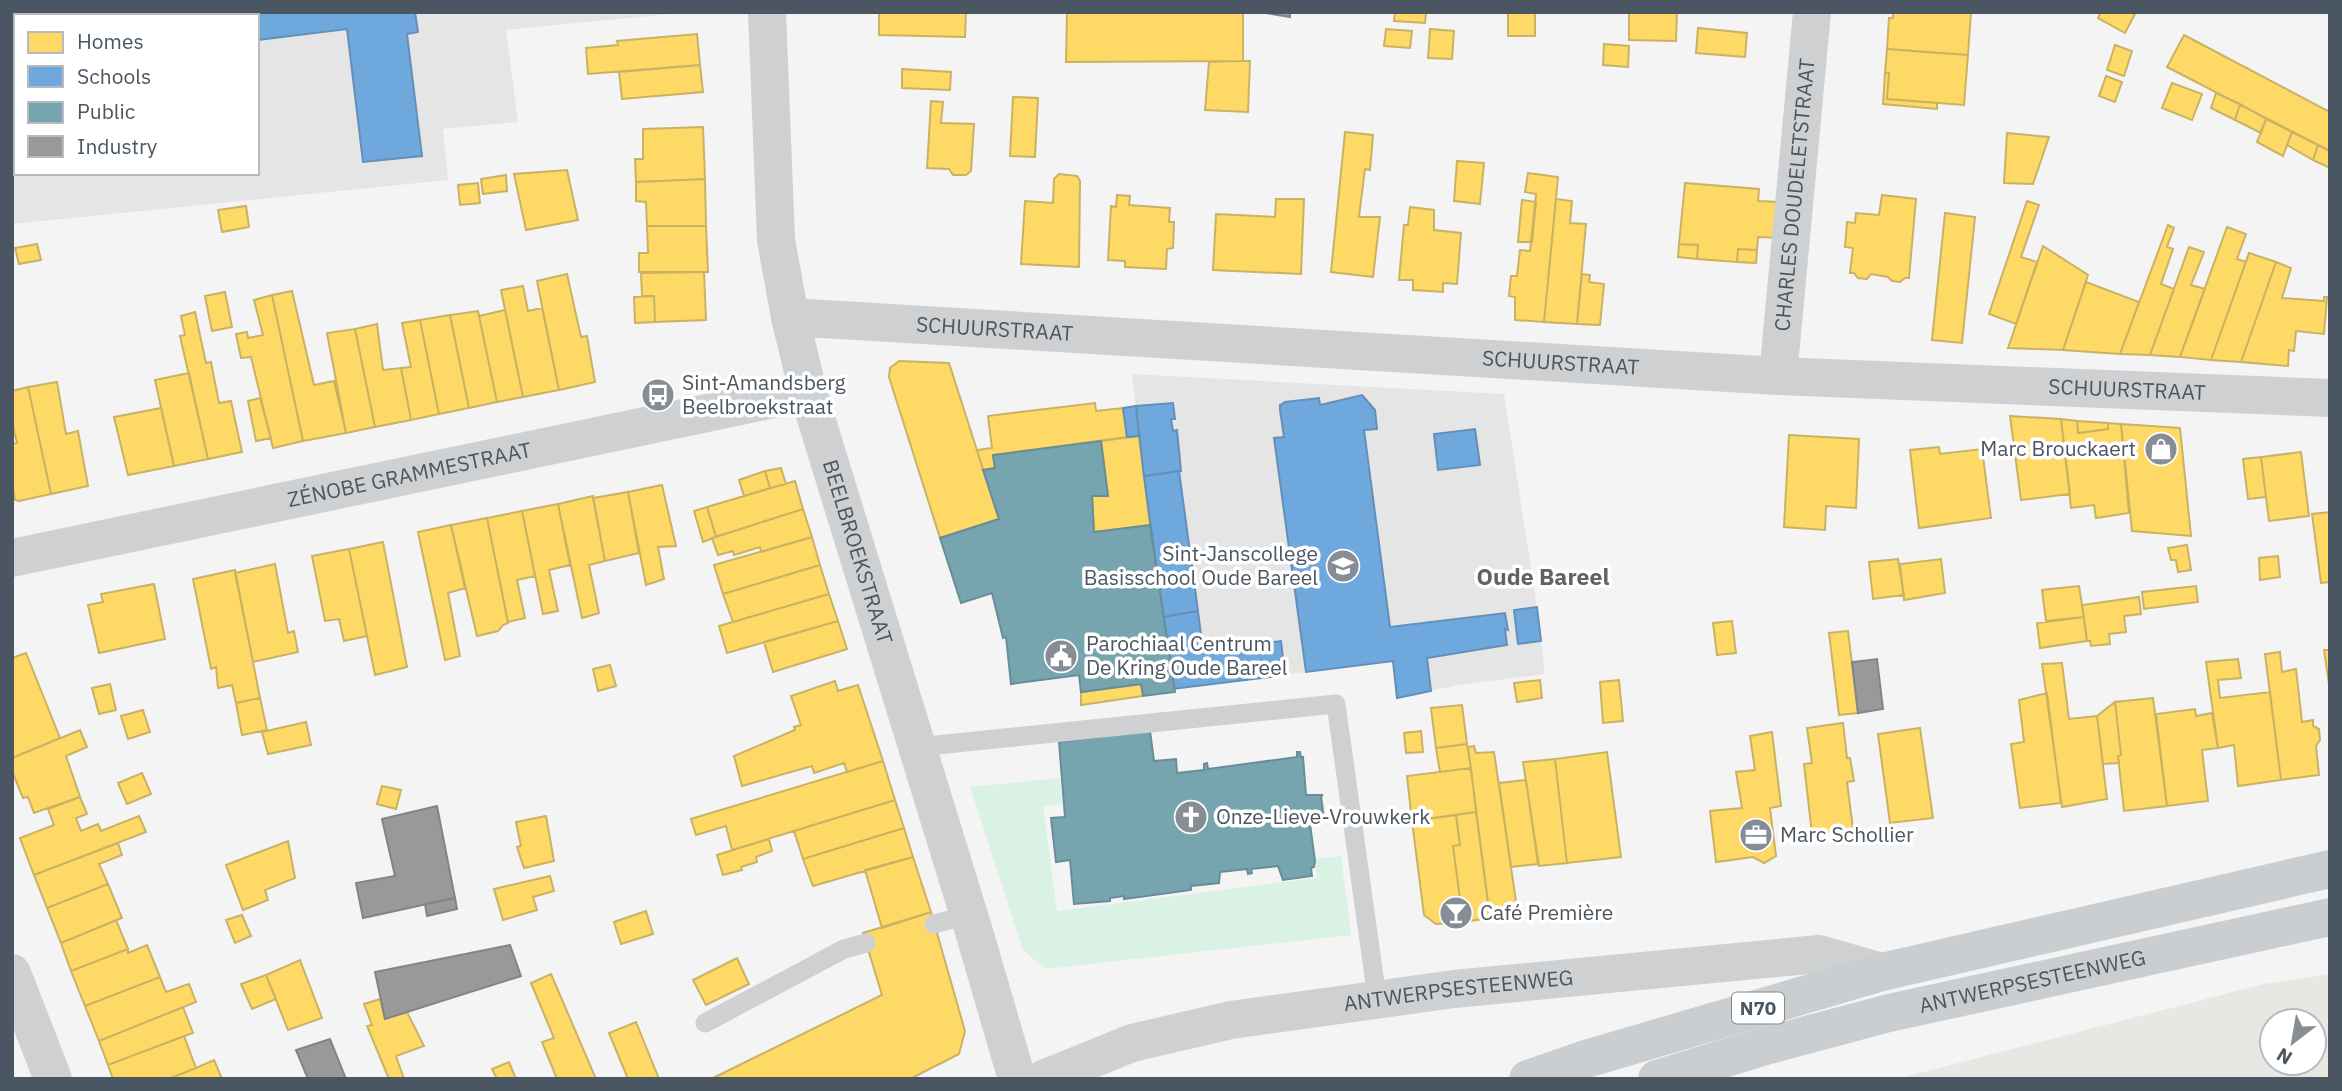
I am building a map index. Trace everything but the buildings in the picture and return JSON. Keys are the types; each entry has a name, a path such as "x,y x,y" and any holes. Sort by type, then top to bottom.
{"main road":[{"name":"ANTWERPSESTEENWEG","path":"1528,1079 1586,1059 1882,972 2330,869"},
{"name":"ANTWERPSESTEENWEG","path":"1657,1079 1765,1046 1889,1013 2330,916"}],"street":[{"name":"BEELBROEKSTRAAT","path":"767,12 776,240 790,317 808,392 917,747 951,919 1017,1079"},
{"name":"CHARLES DOUDELETSTRAAT","path":"1778,376 1812,12"},
{"name":"SCHUURSTRAAT","path":"790,317 1778,376 2330,398"},
{"name":"ZÉNOBE GRAMMESTRAAT","path":"12,558 808,392"},
{"name":"ANTWERPSESTEENWEG","path":"1043,1079 1113,1049 1144,1040 1231,1020 1377,998 1819,954 1882,972"},
{"path":"12,973 53,1079"}],"lane":[{"path":"917,747 1336,704 1377,998"},
{"path":"705,1023 844,949 866,943"}],"shaded area":[{"path":"12,12 690,12 506,30 518,122 443,129 448,180 12,224"},
{"name":"Sint-Janscollege Basisschool Oude Bareel","path":"1132,374 1504,394 1545,674 1458,685 1397,698 1392,661 1173,689"},
{"path":"2330,974 2330,1079 1896,1079 2264,984"}],"green space":[{"path":"1060,778 1062,804 1043,806 1057,911 1317,878 1315,859 1341,856 1351,935 1045,969 1023,950 970,787"}],"place":[{"name":"Sint-Amandsberg Beelbroekstraat","path":"658,395"},
{"name":"Marc Brouckaert","path":"2161,449"},
{"name":"Sint-Janscollege Basisschool Oude Bareel","path":"1343,566"},
{"name":"Parochiaal Centrum De Kring Oude Bareel","path":"1061,656"},
{"name":"Onze-Lieve-Vrouwkerk","path":"1191,817"},
{"name":"Marc Schollier","path":"1756,835"},
{"name":"Café Première","path":"1456,913"}],"district":[{"name":"Oude Bareel","path":"1543,577"}]}
